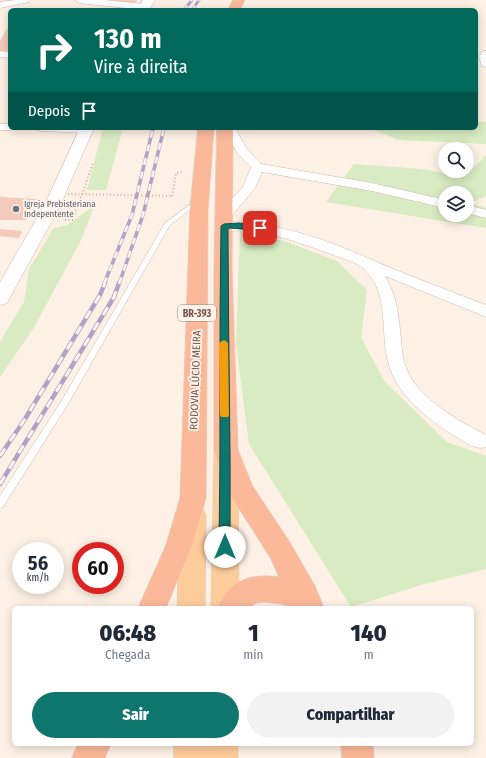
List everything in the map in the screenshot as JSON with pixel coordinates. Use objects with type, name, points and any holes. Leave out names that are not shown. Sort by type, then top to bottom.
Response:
[{"type":"highway","name":"RODOVIA LÚCIO MEIRA","points":[[193,498],[200,200],[206,130]]},
{"type":"highway","name":"BR-393","points":[[225,130],[224,382],[226,450]]},
{"type":"highway","points":[[226,450],[242,491],[280,550],[308,602]]},
{"type":"highway","points":[[153,606],[179,545],[193,498]]},
{"type":"highway","points":[[234,606],[242,595],[252,590],[270,589],[308,602]]},
{"type":"highway","points":[[88,758],[94,746]]},
{"type":"highway","points":[[357,746],[358,758]]},
{"type":"main road","name":"BR-393","points":[[225,606],[226,450]]},
{"type":"main road","name":"RODOVIA LÚCIO MEIRA","points":[[191,606],[193,498]]},
{"type":"main road","points":[[190,746],[190,758]]},
{"type":"main road","points":[[222,746],[222,758]]},
{"type":"street","points":[[0,5],[12,4],[26,0]]},
{"type":"street","points":[[79,0],[146,6]]},
{"type":"street","points":[[486,54],[484,57],[486,64]]},
{"type":"street","points":[[0,298],[52,206],[87,130]]},
{"type":"street","points":[[230,130],[242,151],[257,167],[372,187],[438,202]]},
{"type":"street","points":[[257,167],[249,188],[225,221],[293,236],[486,311]]},
{"type":"street","points":[[474,211],[486,214]]},
{"type":"street","points":[[365,263],[381,280],[389,303],[394,352],[401,375],[419,400],[446,422],[481,441]]},
{"type":"lane","points":[[0,504],[65,402],[167,224],[200,200]]},
{"type":"path","points":[[68,194],[172,196]]},
{"type":"green space","points":[[478,122],[486,122],[486,144],[474,143],[474,142],[398,140],[375,130],[478,130]]},
{"type":"green space","points":[[102,130],[122,130],[106,190],[87,190]]},
{"type":"green space","points":[[486,155],[486,196],[474,201],[474,186],[438,186],[438,220],[326,202],[354,164],[422,169],[438,172],[438,178],[474,178],[474,168]]},
{"type":"green space","points":[[474,204],[486,208],[486,228],[449,222],[474,222]]},
{"type":"green space","points":[[95,205],[80,242],[33,329],[0,377],[0,342],[24,302],[29,269],[53,229],[67,225]]},
{"type":"green space","points":[[240,231],[284,241],[337,261],[367,290],[361,338],[385,382],[447,442],[486,456],[486,569],[421,585],[350,606],[249,444],[236,344]]},
{"type":"building","points":[[113,0],[137,0],[133,5],[110,3]]},
{"type":"building","points":[[8,27],[8,52],[0,51],[0,41]]},
{"type":"building","name":"Igreja Prebisteriana Indepentente","points":[[0,197],[36,199],[26,220],[0,220]]},
{"type":"building","points":[[0,229],[22,231],[19,238],[0,236]]},
{"type":"railway","points":[[186,8],[192,0]]},
{"type":"railway","points":[[193,8],[199,0]]},
{"type":"railway","points":[[104,284],[132,215],[153,130]]},
{"type":"railway","points":[[119,284],[143,215],[164,130]]},
{"type":"railway","points":[[0,456],[25,419],[100,295],[105,283]]},
{"type":"railway","points":[[0,484],[114,297],[119,283]]},
{"type":"slow traffic","points":[[224,343],[225,415]]},
{"type":"place","name":"Igreja Prebisteriana Indepentente","points":[[16,209]]},
{"type":"route","points":[[225,547],[226,450],[224,382],[224,226],[239,225],[260,228]]}]
